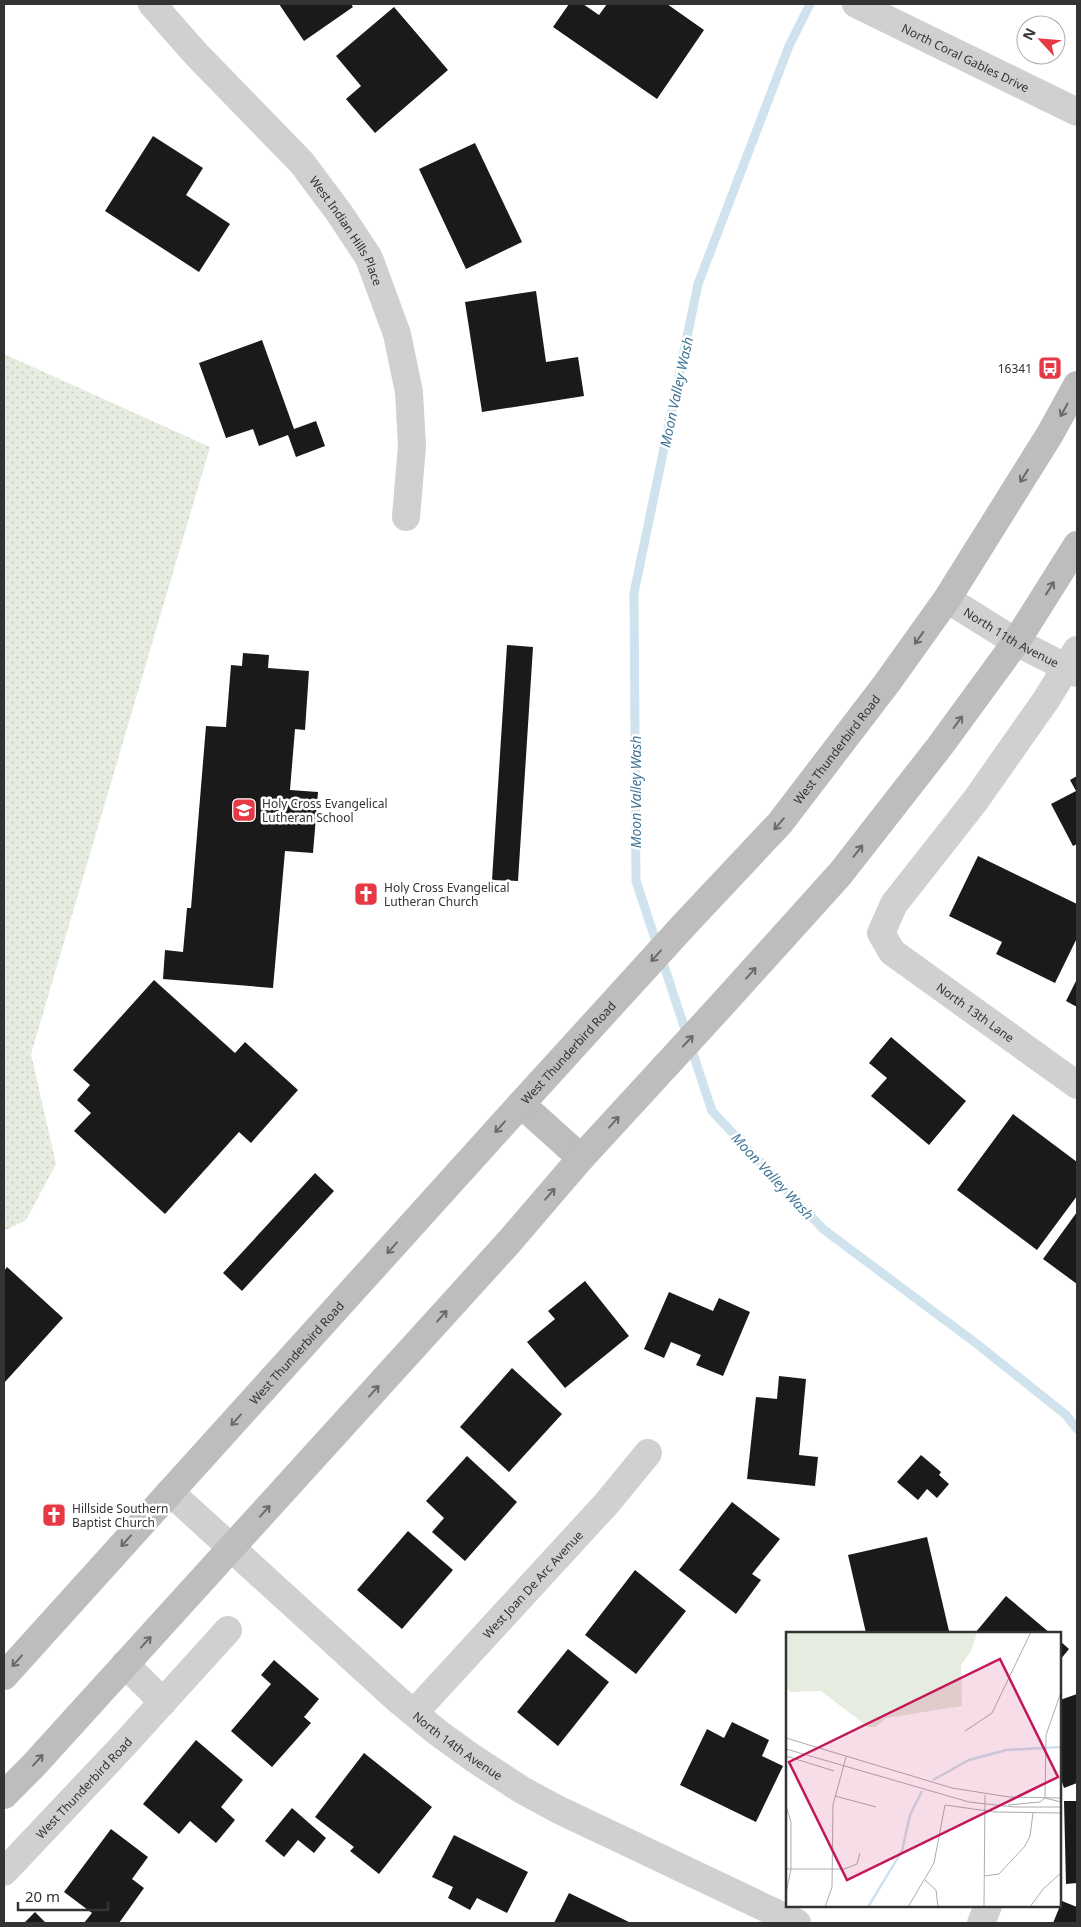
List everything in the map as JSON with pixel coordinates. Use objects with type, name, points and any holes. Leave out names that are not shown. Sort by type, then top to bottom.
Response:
[{"type":"main road","name":"West Thunderbird Road","points":[[4,1676],[521,1104],[780,823],[887,683],[947,599],[1050,434],[1077,385]]},
{"type":"main road","points":[[4,1795],[33,1766],[509,1242],[581,1158],[840,874],[940,746],[1016,642],[1077,545]]},
{"type":"main road","points":[[521,1104],[581,1158]]},
{"type":"street","name":"West Indian Hills Place","points":[[152,4],[196,54],[302,163],[340,214],[369,258],[397,334],[408,392],[412,446],[406,517]]},
{"type":"street","name":"North Coral Gables Drive","points":[[856,4],[1077,112]]},
{"type":"street","name":"North 11th Avenue","points":[[947,599],[1016,642],[1074,663]]},
{"type":"street","name":"North 13th Lane","points":[[1074,663],[975,801],[894,904],[881,933],[892,952],[1077,1085]]},
{"type":"street","name":"West Joan De Arc Avenue","points":[[414,1713],[607,1503],[648,1453]]},
{"type":"street","name":"North 14th Avenue","points":[[170,1492],[414,1713],[473,1758],[522,1790],[557,1809],[797,1923]]},
{"type":"street","name":"West Thunderbird Road","points":[[4,1872],[228,1630]]},
{"type":"street","points":[[125,1664],[163,1702]]},
{"type":"street","points":[[981,1923],[988,1907]]},
{"type":"shaded area","points":[[4,354],[210,447],[31,1054],[56,1164],[26,1220],[4,1231]]},
{"type":"building","points":[[279,4],[351,4],[353,7],[304,41]]},
{"type":"building","points":[[569,4],[583,4],[599,15],[607,4],[667,4],[704,30],[657,99],[553,27]]},
{"type":"building","points":[[394,7],[448,70],[375,133],[346,99],[361,86],[336,56]]},
{"type":"building","points":[[153,136],[203,168],[186,195],[230,224],[199,272],[105,211]]},
{"type":"building","points":[[475,143],[522,242],[466,269],[419,169]]},
{"type":"building","points":[[536,291],[546,362],[578,357],[584,396],[482,412],[465,302]]},
{"type":"building","points":[[262,340],[294,429],[316,421],[325,446],[296,457],[288,435],[259,446],[253,429],[226,438],[199,363]]},
{"type":"building","points":[[507,645],[533,647],[518,881],[492,880]]},
{"type":"building","points":[[243,653],[269,655],[268,668],[309,671],[305,730],[295,729],[290,790],[318,792],[313,853],[285,851],[273,988],[163,979],[165,950],[183,952],[187,908],[191,908],[206,726],[226,727],[231,665],[242,666]]},
{"type":"building","points":[[1077,776],[1077,844],[1073,846],[1051,804],[1076,791],[1070,780]]},
{"type":"building","points":[[978,856],[1077,904],[1077,938],[1055,983],[996,954],[1002,942],[949,916]]},
{"type":"building","points":[[1077,979],[1077,1007],[1066,1001]]},
{"type":"building","points":[[154,980],[235,1053],[245,1042],[298,1090],[251,1143],[239,1132],[165,1214],[74,1131],[91,1113],[77,1100],[90,1085],[73,1070]]},
{"type":"building","points":[[891,1037],[966,1101],[929,1145],[871,1096],[887,1078],[869,1063]]},
{"type":"building","points":[[1013,1114],[1077,1162],[1077,1196],[1037,1250],[957,1190]]},
{"type":"building","points":[[315,1173],[334,1191],[242,1291],[223,1273]]},
{"type":"building","points":[[1077,1212],[1077,1284],[1043,1259]]},
{"type":"building","points":[[7,1267],[63,1318],[4,1383],[4,1271]]},
{"type":"building","points":[[585,1281],[629,1336],[565,1388],[527,1342],[555,1319],[548,1311]]},
{"type":"building","points":[[669,1292],[713,1311],[719,1298],[750,1312],[723,1376],[696,1365],[701,1355],[671,1342],[664,1358],[644,1349]]},
{"type":"building","points":[[512,1368],[562,1414],[509,1472],[460,1427]]},
{"type":"building","points":[[779,1376],[806,1379],[799,1455],[818,1457],[815,1486],[747,1479],[756,1397],[777,1399]]},
{"type":"building","points":[[921,1455],[941,1472],[939,1475],[949,1484],[937,1498],[927,1489],[918,1500],[897,1482]]},
{"type":"building","points":[[467,1456],[517,1502],[465,1561],[432,1532],[444,1518],[426,1501]]},
{"type":"building","points":[[732,1502],[780,1539],[752,1574],[761,1580],[736,1614],[679,1570]]},
{"type":"building","points":[[408,1531],[453,1570],[402,1629],[357,1590]]},
{"type":"building","points":[[927,1537],[949,1631],[866,1632],[848,1555]]},
{"type":"building","points":[[635,1570],[686,1611],[636,1674],[585,1635]]},
{"type":"building","points":[[1006,1596],[1049,1632],[976,1632]]},
{"type":"building","points":[[1061,1642],[1069,1649],[1061,1659]]},
{"type":"building","points":[[568,1649],[609,1682],[558,1746],[517,1712]]},
{"type":"building","points":[[274,1660],[319,1699],[304,1717],[311,1723],[272,1767],[231,1731],[271,1684],[261,1675]]},
{"type":"building","points":[[1077,1694],[1077,1783],[1064,1788],[1061,1779],[1061,1700]]},
{"type":"building","points":[[732,1722],[769,1740],[762,1756],[783,1766],[756,1822],[680,1785],[707,1729],[724,1738]]},
{"type":"building","points":[[196,1740],[243,1780],[221,1807],[235,1820],[216,1843],[190,1821],[179,1834],[143,1804]]},
{"type":"building","points":[[364,1753],[432,1807],[379,1874],[350,1851],[354,1847],[315,1817]]},
{"type":"building","points":[[1064,1801],[1077,1801],[1077,1883],[1066,1884]]},
{"type":"building","points":[[292,1808],[326,1838],[314,1853],[298,1840],[284,1857],[265,1841]]},
{"type":"building","points":[[111,1829],[148,1857],[132,1879],[144,1888],[119,1923],[84,1923],[92,1913],[64,1892]]},
{"type":"building","points":[[454,1835],[528,1872],[507,1913],[477,1898],[470,1910],[448,1898],[453,1887],[432,1877]]},
{"type":"building","points":[[569,1893],[631,1923],[554,1923]]},
{"type":"building","points":[[1062,1901],[1077,1907],[1077,1923],[1053,1923]]},
{"type":"building","points":[[35,1912],[46,1923],[24,1923]]},
{"type":"waterway","name":"Moon Valley Wash","points":[[810,4],[789,46],[698,284],[634,593],[636,881],[712,1111],[823,1229],[977,1344],[1066,1415],[1077,1429]]},
{"type":"place","name":"16341","points":[[1050,368]]},
{"type":"place","name":"Holy Cross Evangelical Lutheran School","points":[[244,810]]},
{"type":"place","name":"Holy Cross Evangelical Lutheran Church","points":[[366,894]]},
{"type":"place","name":"Hillside Southern Baptist Church","points":[[54,1515]]}]
